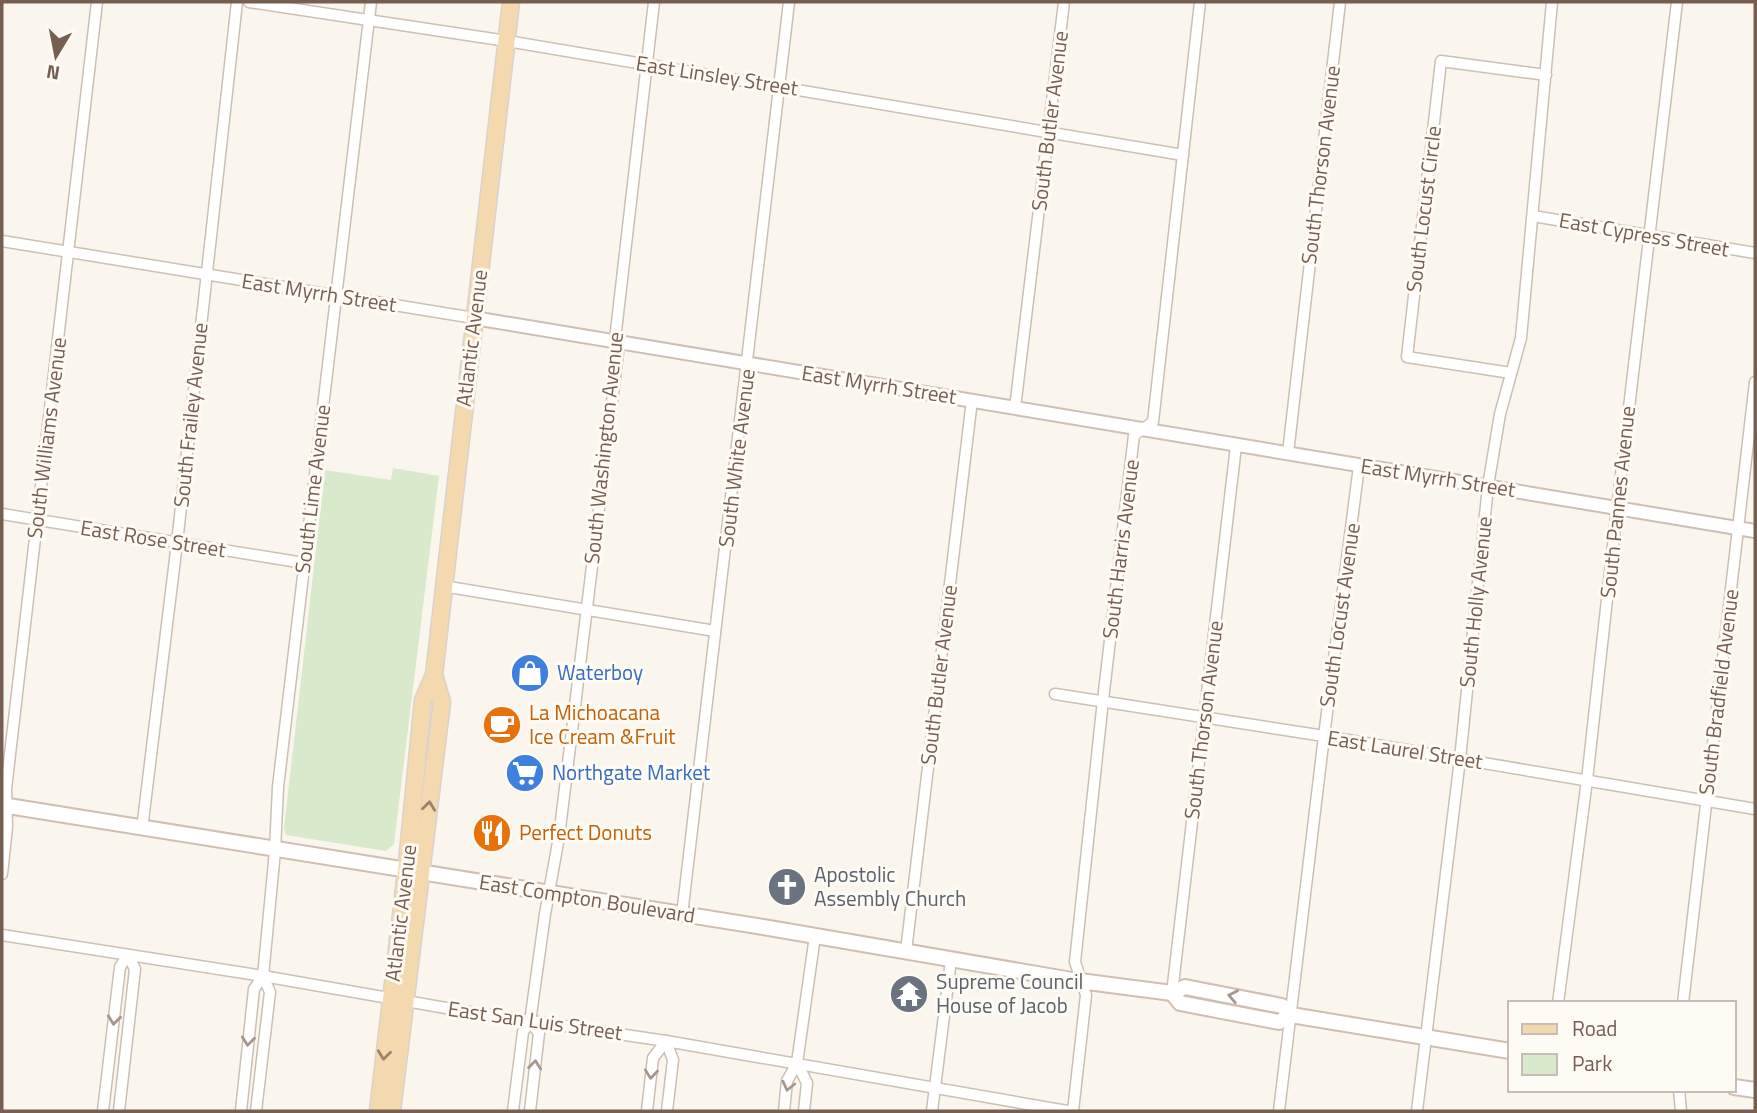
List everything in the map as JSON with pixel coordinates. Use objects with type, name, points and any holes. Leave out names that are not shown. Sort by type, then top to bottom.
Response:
[{"type":"main road","name":"Atlantic Avenue","points":[[392,1111],[398,1001],[413,873],[442,702],[434,675],[511,2]]},
{"type":"main road","name":"East Compton Boulevard","points":[[3,806],[951,960],[1172,993],[1180,1003],[1279,1022],[1291,1015],[1508,1051]]},
{"type":"main road","name":"Atlantic Avenue","points":[[378,1111],[398,1001]]},
{"type":"main road","points":[[1736,1087],[1755,1090]]},
{"type":"street","name":"South Williams Avenue","points":[[2,874],[7,827],[3,806],[97,2]]},
{"type":"street","name":"South Frailey Avenue","points":[[142,829],[177,543],[237,2]]},
{"type":"street","name":"East Linsley Street","points":[[249,2],[507,41],[1183,155]]},
{"type":"street","name":"South Lime Avenue","points":[[256,1111],[270,992],[263,976],[278,787],[371,2]]},
{"type":"street","name":"South Washington Avenue","points":[[530,1022],[559,837],[654,2]]},
{"type":"street","name":"South White Avenue","points":[[682,915],[789,2]]},
{"type":"street","name":"South Butler Avenue","points":[[1015,408],[1064,2]]},
{"type":"street","name":"South Harris Avenue","points":[[1073,1111],[1086,995],[1075,962],[1103,701],[1134,435],[1153,422],[1200,2]]},
{"type":"street","name":"South Thorson Avenue","points":[[1288,453],[1340,2]]},
{"type":"street","name":"South Holly Avenue","points":[[1416,1111],[1460,759],[1488,485],[1500,414],[1521,338],[1552,2]]},
{"type":"street","name":"South Pannes Avenue","points":[[1558,1001],[1587,780],[1616,509],[1677,2]]},
{"type":"street","name":"South Locust Circle","points":[[1511,373],[1407,357],[1441,61],[1546,75]]},
{"type":"street","name":"East Cypress Street","points":[[1534,216],[1755,253]]},
{"type":"street","name":"East Myrrh Street","points":[[2,241],[1755,531]]},
{"type":"street","name":"South Bradfield Avenue","points":[[1683,1001],[1755,382]]},
{"type":"street","name":"South Butler Avenue","points":[[906,951],[972,400]]},
{"type":"street","name":"South Thorson Avenue","points":[[1172,993],[1236,446]]},
{"type":"street","name":"South Locust Avenue","points":[[1279,1111],[1359,466]]},
{"type":"street","name":"East Rose Street","points":[[2,514],[304,563]]},
{"type":"street","points":[[443,586],[715,631]]},
{"type":"street","name":"East Laurel Street","points":[[1055,694],[1324,736],[1755,809]]},
{"type":"street","name":"East San Luis Street","points":[[2,935],[263,976],[398,1001],[666,1041],[1067,1111]]},
{"type":"street","points":[[784,1111],[788,1081],[797,1063],[815,936]]},
{"type":"street","points":[[103,1111],[120,967],[128,955]]},
{"type":"street","points":[[119,1111],[135,970],[128,955]]},
{"type":"street","points":[[932,1111],[951,960]]},
{"type":"street","name":"South Lime Avenue","points":[[240,1111],[254,989],[263,976]]},
{"type":"street","points":[[513,1111],[523,1031],[530,1022],[539,1033],[530,1111]]},
{"type":"street","points":[[647,1111],[653,1058],[666,1041]]},
{"type":"street","points":[[666,1041],[673,1060],[667,1111]]},
{"type":"street","points":[[797,1063],[807,1083],[804,1111]]},
{"type":"street","points":[[1679,1092],[1681,1111]]},
{"type":"green space","points":[[393,468],[439,476],[394,844],[386,851],[286,835],[284,828],[325,470],[391,480]]},
{"type":"place","name":"Waterboy","points":[[530,673]]},
{"type":"place","name":"La Michoacana Ice Cream &Fruit","points":[[502,725]]},
{"type":"place","name":"Northgate Market","points":[[525,773]]},
{"type":"place","name":"Perfect Donuts","points":[[492,833]]},
{"type":"place","name":"Apostolic Assembly Church","points":[[787,887]]},
{"type":"place","name":"Supreme Council House of Jacob","points":[[909,994]]}]
